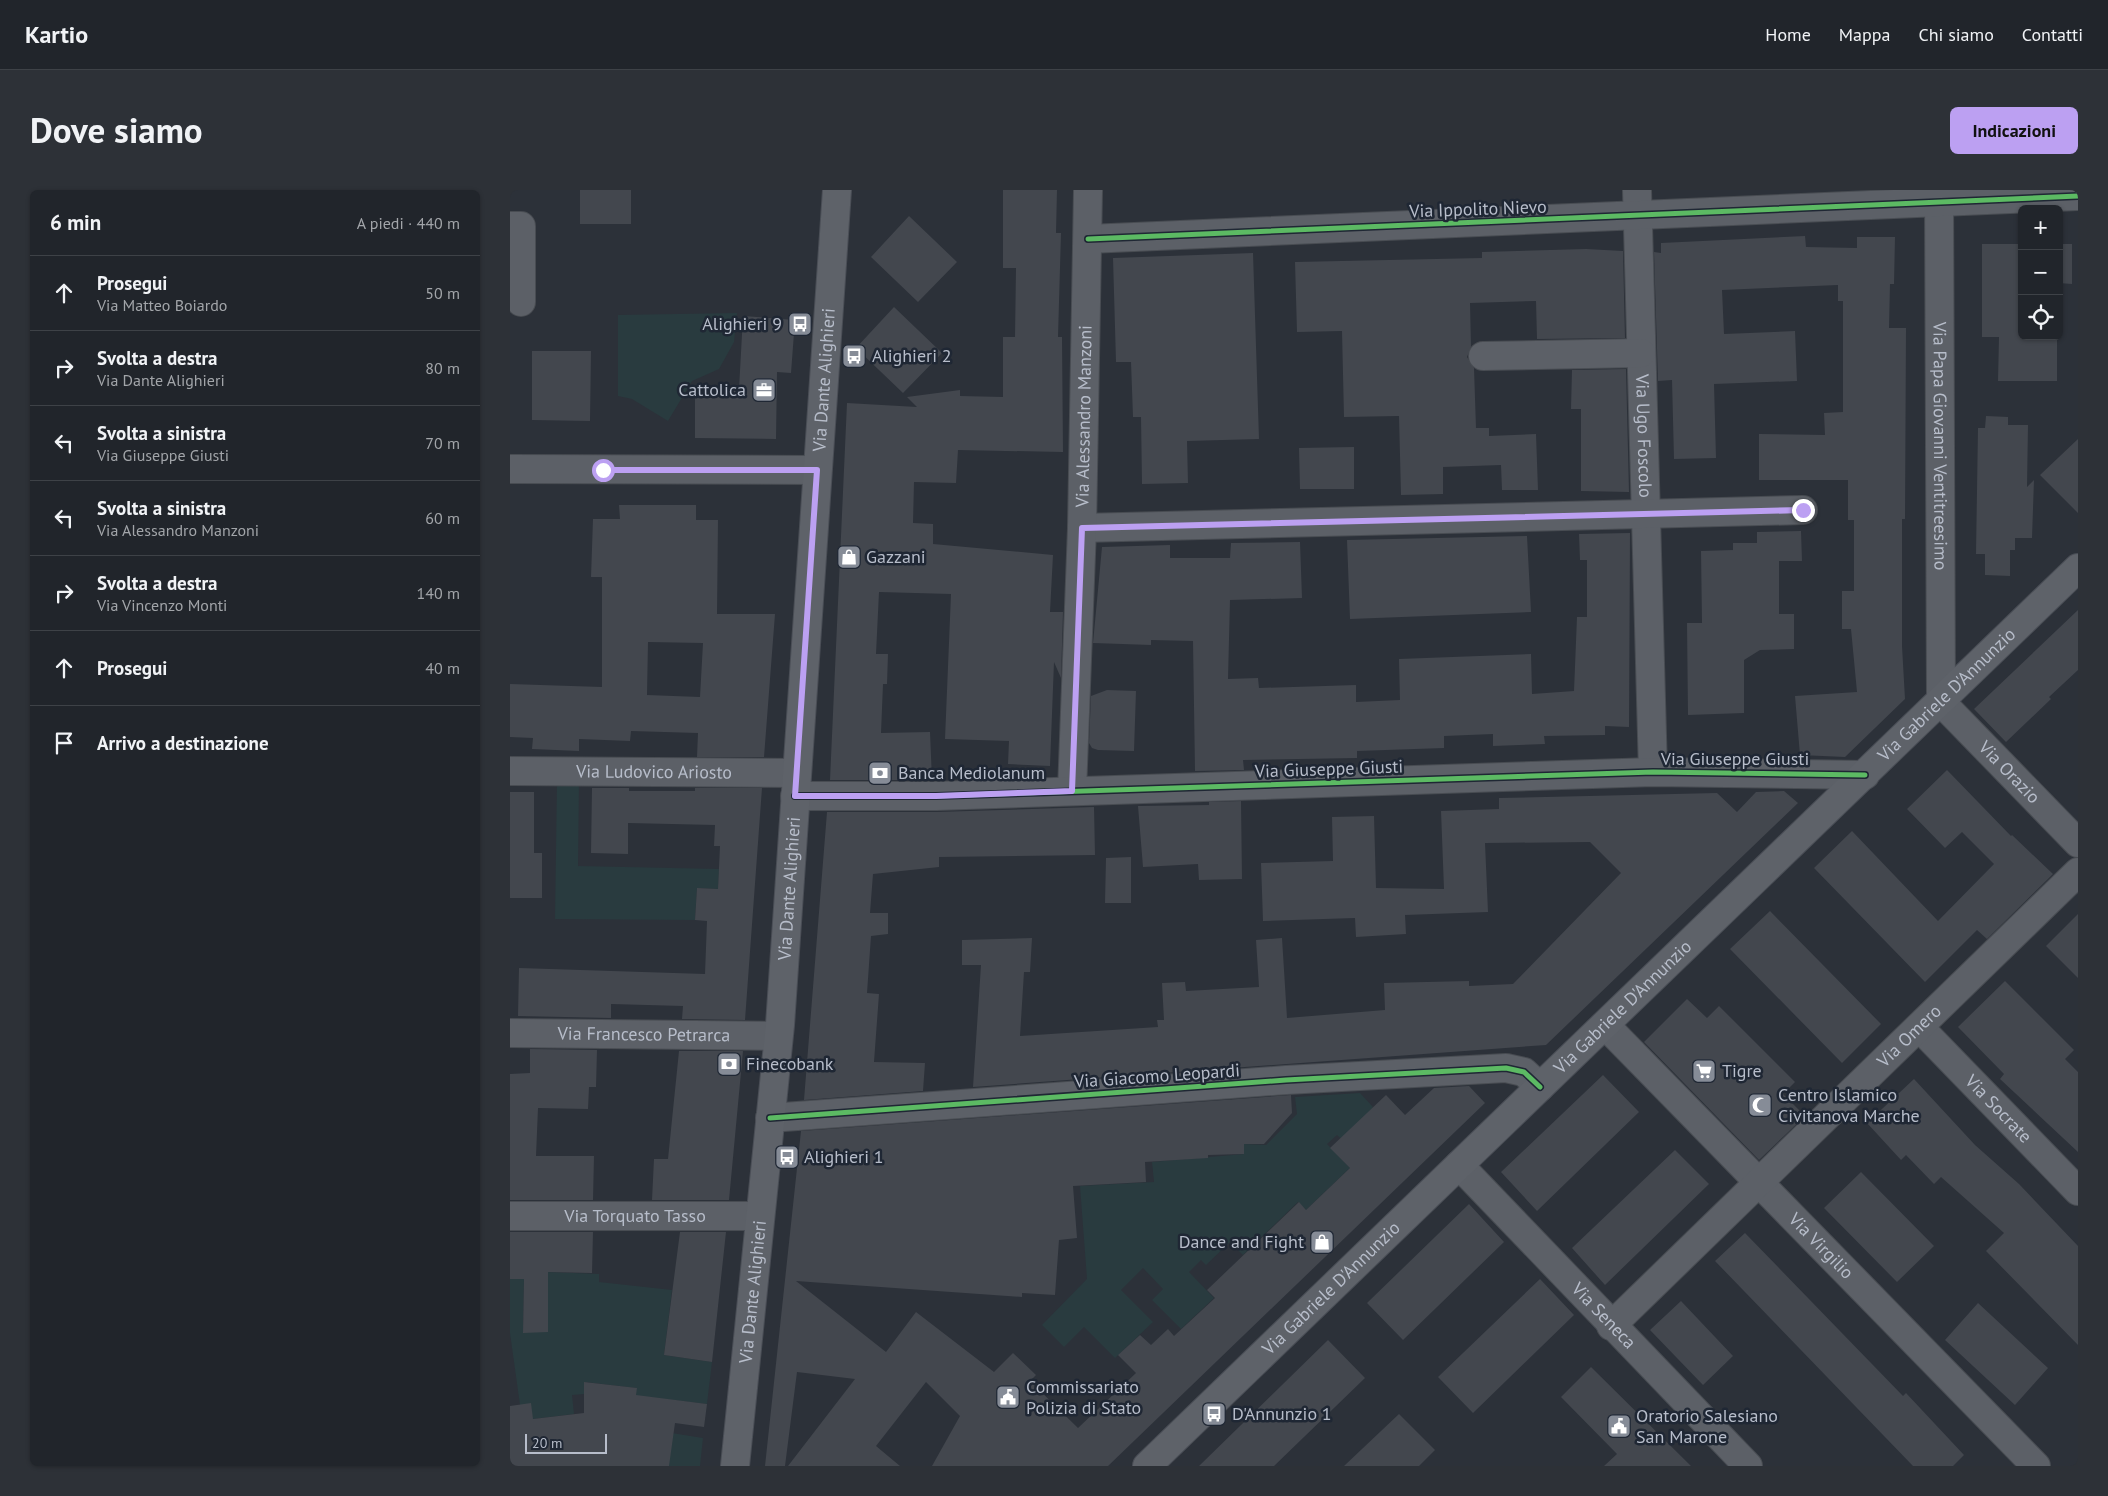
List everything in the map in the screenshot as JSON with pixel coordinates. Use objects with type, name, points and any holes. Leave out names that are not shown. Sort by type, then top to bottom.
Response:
[{"type":"main road","name":"Via Dante Alighieri","points":[[735,1466],[778,1036],[837,190]]},
{"type":"main road","name":"Via Gabriele D'Annunzio","points":[[1147,1466],[2078,568]]},
{"type":"street","name":"Via Alessandro Manzoni","points":[[1072,791],[1082,528],[1088,190]]},
{"type":"street","name":"Via Ippolito Nievo","points":[[1088,239],[1637,203],[1939,196],[2078,196]]},
{"type":"street","name":"Via Papa Giovanni Ventitreesimo","points":[[1939,196],[1941,702]]},
{"type":"street","name":"Via Ugo Foscolo","points":[[1637,203],[1653,772]]},
{"type":"street","points":[[510,226],[522,226],[521,302]]},
{"type":"street","points":[[1483,356],[1642,353]]},
{"type":"street","points":[[510,469],[817,470]]},
{"type":"street","points":[[1082,528],[1803,510]]},
{"type":"street","name":"Via Orazio","points":[[1941,702],[2078,843]]},
{"type":"street","name":"Via Ludovico Ariosto","points":[[510,771],[796,784]]},
{"type":"street","name":"Via Giuseppe Giusti","points":[[796,784],[936,796],[1653,772],[1865,775]]},
{"type":"street","name":"Via Giuseppe Giusti","points":[[1817,773],[1833,783],[1840,799]]},
{"type":"street","name":"Via Omero","points":[[1611,1326],[2078,872]]},
{"type":"street","name":"Via Virgilio","points":[[1605,1025],[2036,1466]]},
{"type":"street","name":"Via Socrate","points":[[1918,1027],[2078,1192]]},
{"type":"street","name":"Via Francesco Petrarca","points":[[510,1032],[778,1036]]},
{"type":"street","name":"Via Giacomo Leopardi","points":[[770,1118],[1276,1081],[1506,1068],[1524,1072],[1540,1087]]},
{"type":"street","name":"Via Seneca","points":[[1459,1165],[1611,1326],[1748,1466]]},
{"type":"street","name":"Via Torquato Tasso","points":[[510,1216],[760,1216]]},
{"type":"shaded area","points":[[737,313],[734,342],[719,369],[692,381],[668,421],[632,399],[618,396],[618,315]]},
{"type":"shaded area","points":[[557,780],[579,781],[578,866],[719,869],[718,889],[697,888],[695,920],[555,919]]},
{"type":"shaded area","points":[[1360,1093],[1373,1107],[1353,1150],[1337,1135],[1327,1144],[1350,1168],[1306,1210],[1298,1202],[1243,1255],[1230,1242],[1206,1265],[1201,1260],[1189,1272],[1214,1298],[1181,1329],[1152,1300],[1163,1289],[1143,1268],[1121,1290],[1153,1322],[1115,1358],[1084,1327],[1064,1347],[1042,1325],[1087,1279],[1080,1186],[1154,1182],[1152,1162],[1244,1154],[1244,1144],[1266,1145],[1297,1114],[1295,1097]]},
{"type":"shaded area","points":[[548,1272],[599,1274],[599,1282],[672,1290],[664,1355],[712,1362],[707,1404],[636,1396],[636,1388],[585,1382],[584,1394],[572,1395],[574,1414],[533,1419],[520,1405],[510,1333],[510,1279],[524,1279],[523,1332],[547,1332]]},
{"type":"shaded area","points":[[634,1427],[703,1438],[700,1466],[669,1466]]},
{"type":"building","points":[[580,190],[631,190],[631,224],[580,224]]},
{"type":"building","points":[[1003,190],[1057,190],[1056,233],[1061,233],[1058,337],[1062,337],[1063,452],[958,450],[956,483],[914,482],[913,523],[933,524],[933,544],[1053,555],[1050,612],[1063,612],[1061,678],[1054,662],[1050,766],[1008,764],[1009,741],[945,739],[951,594],[879,592],[876,654],[888,654],[887,684],[883,684],[881,733],[930,732],[932,780],[830,780],[847,403],[917,407],[907,397],[960,390],[960,396],[1003,397],[1003,337],[1015,337],[1016,268],[1003,268]]},
{"type":"building","points":[[909,216],[957,262],[918,302],[871,257]]},
{"type":"building","points":[[1805,236],[1806,247],[1857,248],[1857,237],[1895,237],[1894,284],[1890,284],[1889,328],[1906,328],[1905,519],[1902,519],[1902,646],[1905,699],[1845,757],[1800,755],[1795,696],[1857,692],[1851,629],[1842,629],[1842,591],[1854,591],[1854,520],[1848,520],[1848,480],[1759,480],[1759,434],[1825,435],[1824,413],[1843,412],[1843,301],[1838,301],[1838,285],[1722,290],[1724,334],[1795,331],[1797,381],[1714,384],[1716,458],[1674,459],[1672,380],[1658,381],[1654,252],[1661,253],[1661,243]]},
{"type":"building","points":[[1982,244],[2018,244],[2018,340],[2057,340],[2057,381],[1998,381],[1999,337],[1982,337]]},
{"type":"building","points":[[2063,244],[2072,244],[2072,284],[2063,283]]},
{"type":"building","points":[[1586,249],[1623,251],[1625,338],[1537,339],[1536,301],[1470,303],[1471,347],[1467,357],[1474,368],[1476,428],[1489,428],[1489,436],[1536,434],[1538,490],[1502,490],[1501,465],[1443,467],[1443,494],[1401,495],[1399,416],[1344,417],[1342,331],[1297,332],[1295,262],[1482,258],[1482,252]]},
{"type":"building","points":[[1253,253],[1259,439],[1187,441],[1188,483],[1142,484],[1141,417],[1133,417],[1131,362],[1116,362],[1113,258]]},
{"type":"building","points":[[894,307],[942,353],[903,393],[856,348]]},
{"type":"building","points":[[743,316],[795,320],[791,373],[777,372],[776,439],[695,438],[695,388],[739,389]]},
{"type":"building","points":[[532,351],[591,351],[590,421],[532,420]]},
{"type":"building","points":[[1626,369],[1629,492],[1581,491],[1581,409],[1571,409],[1572,370]]},
{"type":"building","points":[[1986,416],[2008,417],[2008,425],[2028,425],[2027,487],[2034,480],[2032,538],[2015,538],[2015,550],[2010,550],[2010,576],[1985,575],[1985,554],[1976,554],[1978,428],[1985,428]]},
{"type":"building","points":[[2078,439],[2078,513],[2040,475]]},
{"type":"building","points":[[1354,447],[1354,489],[1300,489],[1299,448]]},
{"type":"building","points":[[619,505],[696,505],[696,520],[718,520],[717,614],[775,614],[764,757],[697,757],[698,733],[631,731],[630,741],[579,739],[579,751],[532,749],[533,738],[510,737],[510,684],[602,687],[602,577],[591,577],[593,519],[620,519]],"holes":[[[648,642],[703,643],[700,697],[647,695]]]},
{"type":"building","points":[[1801,531],[1802,561],[1779,561],[1779,614],[1794,614],[1794,649],[1760,650],[1744,660],[1744,713],[1688,715],[1687,623],[1702,623],[1701,551],[1733,550],[1733,543],[1757,543],[1757,532]]},
{"type":"building","points":[[1630,533],[1629,727],[1605,726],[1605,735],[1544,736],[1545,744],[1493,746],[1493,734],[1444,736],[1444,748],[1357,751],[1357,758],[1243,760],[1244,770],[1195,771],[1193,641],[1151,640],[1151,645],[1093,643],[1102,547],[1170,545],[1170,558],[1230,558],[1231,543],[1300,542],[1302,598],[1230,600],[1228,679],[1258,678],[1259,688],[1356,685],[1356,702],[1400,700],[1399,659],[1531,654],[1532,694],[1574,691],[1577,617],[1587,617],[1587,560],[1580,560],[1579,534]]},
{"type":"building","points":[[1527,536],[1531,612],[1350,619],[1347,540]]},
{"type":"building","points":[[2078,610],[2078,670],[2006,742],[1974,709]]},
{"type":"building","points":[[1107,690],[1136,691],[1134,751],[1098,750],[1092,748],[1089,743],[1091,696]]},
{"type":"building","points":[[1947,770],[2011,836],[2053,874],[1987,939],[1977,930],[1925,982],[1814,868],[1852,831],[1938,921],[1994,864],[1962,832],[1945,848],[1907,809]]},
{"type":"building","points":[[592,788],[629,788],[629,791],[695,791],[695,788],[762,788],[745,1020],[682,1019],[683,1006],[611,1004],[611,1018],[518,1016],[519,968],[705,974],[707,921],[695,920],[697,888],[718,889],[720,846],[714,846],[715,825],[628,823],[628,854],[591,853]]},
{"type":"building","points":[[1784,791],[1798,803],[1546,1045],[973,1087],[981,965],[962,965],[962,940],[1032,938],[1030,972],[1024,972],[1020,1036],[1158,1027],[1157,1020],[1164,1020],[1162,983],[1185,982],[1186,991],[1259,987],[1256,940],[1282,938],[1287,1018],[1385,1010],[1384,983],[1469,981],[1469,986],[1513,984],[1621,873],[1590,842],[1485,843],[1488,912],[1405,915],[1406,934],[1356,937],[1355,918],[1263,921],[1261,863],[1333,861],[1332,817],[1374,816],[1376,888],[1444,889],[1441,811],[1499,809],[1499,798],[1717,793],[1737,812],[1756,792]]},
{"type":"building","points":[[510,792],[534,792],[534,853],[542,853],[542,898],[510,898]]},
{"type":"building","points":[[1241,801],[1242,879],[1199,880],[1198,864],[1143,867],[1138,806],[1209,805],[1209,802]]},
{"type":"building","points":[[1094,807],[1095,855],[939,857],[939,867],[873,874],[870,913],[888,913],[888,934],[871,936],[867,993],[879,994],[874,1062],[925,1063],[923,1091],[804,1100],[827,812],[936,812]]},
{"type":"building","points":[[1131,857],[1131,903],[1105,903],[1106,858]]},
{"type":"building","points":[[1770,911],[1881,1024],[1842,1063],[1730,949]]},
{"type":"building","points":[[2078,914],[2078,978],[2046,946]]},
{"type":"building","points":[[2005,981],[2074,1050],[2065,1059],[2078,1072],[2078,1152],[2000,1079],[2004,1074],[1958,1027]]},
{"type":"building","points":[[1687,999],[1707,1018],[1719,1006],[1795,1082],[1783,1094],[1805,1116],[1759,1160],[1644,1042]]},
{"type":"building","points":[[530,1049],[597,1050],[596,1087],[589,1087],[588,1109],[538,1108],[536,1156],[594,1156],[593,1200],[510,1200],[510,1074],[530,1073]]},
{"type":"building","points":[[679,1051],[743,1051],[729,1200],[652,1200],[654,1159],[668,1159]]},
{"type":"building","points":[[1603,1075],[1639,1112],[1537,1211],[1501,1172]]},
{"type":"building","points":[[1914,1079],[1975,1145],[2019,1184],[2078,1246],[2078,1345],[1986,1251],[2004,1233],[1941,1177],[1934,1184],[1906,1155],[1901,1160],[1867,1123]]},
{"type":"building","points":[[1469,1086],[1485,1103],[1108,1466],[932,1466],[960,1416],[926,1382],[876,1446],[900,1466],[788,1466],[855,1379],[797,1372],[785,1466],[765,1466],[801,1131],[1291,1095],[1292,1113],[1264,1144],[1244,1144],[1244,1154],[1208,1155],[1208,1158],[1145,1162],[1146,1182],[1073,1186],[1077,1238],[1059,1240],[1055,1295],[1022,1293],[1022,1297],[796,1281],[886,1352],[916,1312],[994,1372],[1013,1353],[1036,1375],[1030,1381],[1078,1428],[1136,1373],[1118,1355],[1140,1335],[1151,1345],[1168,1329],[1174,1336],[1215,1298],[1207,1290],[1299,1202],[1306,1210],[1350,1168],[1330,1148],[1386,1095],[1405,1115],[1434,1088]]},
{"type":"building","points":[[1675,1150],[1709,1184],[1605,1285],[1572,1248]]},
{"type":"building","points":[[1861,1172],[1934,1246],[1897,1282],[1824,1208]]},
{"type":"building","points":[[1469,1204],[1504,1242],[1403,1340],[1367,1303]]},
{"type":"building","points":[[510,1232],[593,1232],[592,1273],[548,1272],[548,1332],[523,1333],[524,1279],[510,1279]]},
{"type":"building","points":[[680,1232],[726,1232],[712,1362],[664,1355]]},
{"type":"building","points":[[1745,1233],[1903,1396],[1906,1393],[1964,1455],[1953,1466],[1913,1466],[1715,1261]]},
{"type":"building","points":[[1540,1279],[1574,1315],[1473,1413],[1438,1377]]},
{"type":"building","points":[[1681,1301],[1733,1356],[1703,1385],[1650,1330]]},
{"type":"building","points":[[1978,1303],[2048,1368],[2015,1405],[1945,1340]]},
{"type":"building","points":[[1328,1340],[1365,1378],[1274,1466],[1199,1466]]},
{"type":"building","name":"Oratorio Salesiano San Marone","points":[[1591,1367],[1691,1466],[1604,1466],[1617,1454],[1561,1397]]},
{"type":"building","points":[[584,1382],[637,1388],[636,1395],[707,1404],[704,1427],[675,1423],[669,1466],[510,1466],[510,1406],[531,1403],[533,1419],[584,1413]]},
{"type":"building","points":[[1399,1414],[1435,1450],[1419,1466],[1344,1466]]},
{"type":"cycle path","points":[[1088,239],[2078,196]]},
{"type":"cycle path","points":[[795,796],[936,796],[1653,772],[1865,775]]},
{"type":"cycle path","points":[[770,1118],[1286,1080],[1506,1068],[1524,1072],[1540,1087]]},
{"type":"place","name":"Alighieri 9","points":[[800,324]]},
{"type":"place","name":"Alighieri 2","points":[[854,356]]},
{"type":"place","name":"Cattolica","points":[[764,390]]},
{"type":"place","name":"Gazzani","points":[[849,557]]},
{"type":"place","name":"Banca Mediolanum","points":[[880,773]]},
{"type":"place","name":"Finecobank","points":[[729,1064]]},
{"type":"place","name":"Tigre","points":[[1704,1071]]},
{"type":"place","name":"Centro Islamico Civitanova Marche","points":[[1760,1105]]},
{"type":"place","name":"Alighieri 1","points":[[787,1157]]},
{"type":"place","name":"Dance and Fight","points":[[1322,1242]]},
{"type":"place","name":"Commissariato Polizia di Stato","points":[[1008,1397]]},
{"type":"place","name":"D'Annunzio 1","points":[[1214,1414]]},
{"type":"place","name":"Oratorio Salesiano San Marone","points":[[1619,1426]]},
{"type":"route","points":[[603,470],[817,470],[795,796],[936,796],[1072,791],[1082,528],[1803,510]]}]
